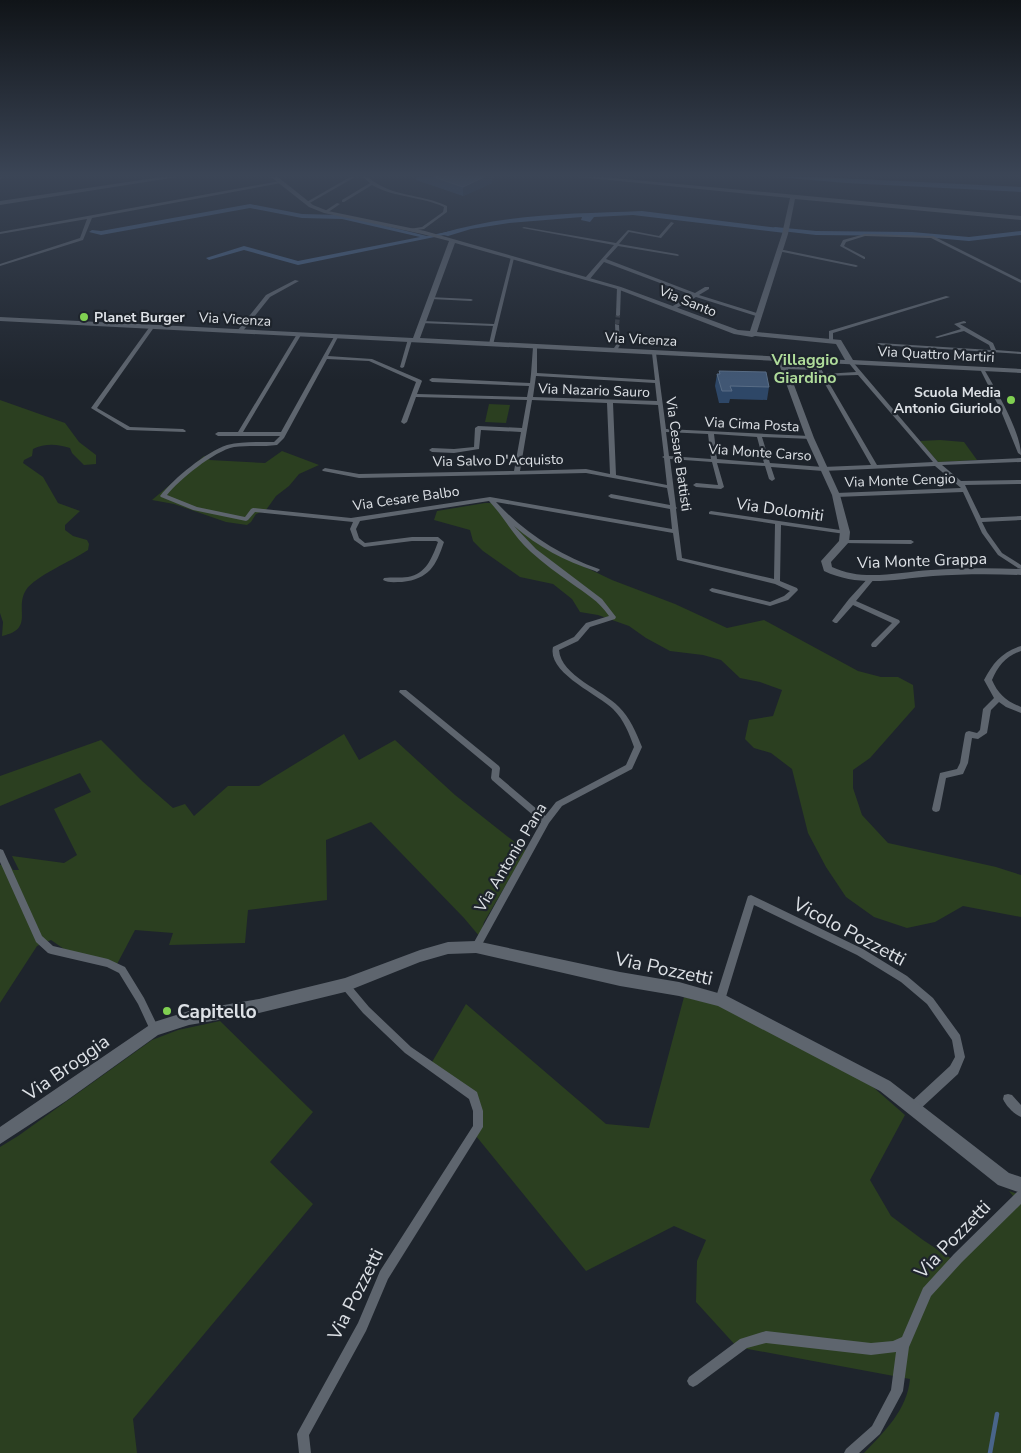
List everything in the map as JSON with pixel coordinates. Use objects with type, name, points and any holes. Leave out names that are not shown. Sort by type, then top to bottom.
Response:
[{"type":"street","points":[[0,265],[64,245]]},
{"type":"street","points":[[402,367],[423,322],[451,245]]},
{"type":"street","name":"Via Santo","points":[[469,245],[619,288],[721,328],[752,335],[831,340]]},
{"type":"street","points":[[587,279],[615,245],[677,255]]},
{"type":"street","points":[[752,335],[780,245]]},
{"type":"street","points":[[842,245],[864,258]]},
{"type":"street","points":[[947,245],[1021,282]]},
{"type":"street","points":[[779,250],[856,266]]},
{"type":"street","points":[[491,344],[512,258]]},
{"type":"street","points":[[604,260],[695,295],[758,315]]},
{"type":"street","points":[[240,331],[268,296],[297,281]]},
{"type":"street","points":[[618,315],[619,288]]},
{"type":"street","points":[[673,308],[707,288]]},
{"type":"street","points":[[948,296],[831,332],[831,340],[841,345],[850,362],[937,464],[960,483],[979,520],[1000,554],[1020,569]]},
{"type":"street","points":[[431,298],[471,300]]},
{"type":"street","name":"Via Vicenza","points":[[0,319],[814,361]]},
{"type":"street","points":[[423,322],[495,325]]},
{"type":"street","points":[[964,322],[956,324],[991,344],[994,351]]},
{"type":"street","points":[[614,350],[618,345],[617,325]]},
{"type":"street","points":[[153,326],[94,408],[129,429],[183,432]]},
{"type":"street","points":[[937,337],[965,329]]},
{"type":"street","points":[[240,433],[299,335]]},
{"type":"street","points":[[218,434],[283,434],[336,337]]},
{"type":"street","name":"Via Quattro Martiri","points":[[879,344],[1021,353]]},
{"type":"street","points":[[517,472],[534,374],[536,347]]},
{"type":"street","name":"Via Cesare Battisti","points":[[654,353],[665,458],[674,508],[679,559],[777,582]]},
{"type":"street","points":[[325,357],[370,360],[419,381],[404,422]]},
{"type":"street","name":"Via Monte Grappa","points":[[781,360],[810,438],[836,495],[845,532],[844,542],[826,561],[827,569],[838,576],[872,578],[1020,569]]},
{"type":"street","points":[[814,361],[875,467]]},
{"type":"street","name":"Via Quattro Martiri","points":[[814,361],[850,362],[983,373],[1021,371]]},
{"type":"street","points":[[785,368],[819,369]]},
{"type":"street","points":[[788,377],[859,373]]},
{"type":"street","points":[[983,373],[1004,411],[1021,453]]},
{"type":"street","points":[[534,374],[657,382]]},
{"type":"street","points":[[432,380],[532,384]]},
{"type":"street","name":"Via Nazario Sauro","points":[[413,396],[659,403]]},
{"type":"street","points":[[610,401],[613,477]]},
{"type":"street","points":[[432,450],[454,451],[477,448],[478,428],[523,430]]},
{"type":"street","name":"Via Cima Posta","points":[[663,430],[810,438]]},
{"type":"street","points":[[696,485],[721,487],[714,461],[711,433]]},
{"type":"street","name":"Via Cesare Balbo","points":[[283,434],[275,444],[248,444],[226,447],[189,470],[168,487],[163,496],[187,507],[246,520],[253,510],[265,513],[351,520],[490,499],[676,532]]},
{"type":"street","points":[[759,435],[772,479]]},
{"type":"street","name":"Via Monte Carso","points":[[665,458],[823,469],[1021,460]]},
{"type":"street","name":"Via Salvo D'Acquisto","points":[[325,470],[359,476],[586,471],[670,488]]},
{"type":"street","points":[[960,483],[1021,482]]},
{"type":"street","name":"Via Monte Cengio","points":[[836,495],[965,490]]},
{"type":"street","points":[[611,496],[674,508]]},
{"type":"street","points":[[490,499],[503,513],[545,548],[574,563],[597,570]]},
{"type":"street","name":"Via Antonio Pana","points":[[476,947],[546,820],[560,804],[629,767],[638,747],[630,724],[612,704],[571,676],[556,658],[555,649],[581,635],[588,625],[613,617],[610,611],[594,594],[540,557],[508,524],[503,513]]},
{"type":"street","name":"Via Dolomiti","points":[[711,513],[845,532]]},
{"type":"street","points":[[358,518],[353,529],[356,539],[364,545],[412,539],[438,539],[441,542],[432,562],[422,575],[414,579],[386,580]]},
{"type":"street","points":[[979,520],[1021,518]]},
{"type":"street","points":[[712,590],[770,604],[786,598],[795,590],[777,582],[778,522]]},
{"type":"street","points":[[844,542],[911,542]]},
{"type":"street","points":[[835,621],[872,578]]},
{"type":"street","points":[[851,601],[897,622],[874,645]]},
{"type":"street","points":[[1021,648],[1004,655],[994,666],[988,680],[993,693],[998,699],[1021,710]]},
{"type":"street","points":[[403,692],[496,768],[495,778],[546,820]]},
{"type":"street","points":[[936,808],[943,775],[960,772],[964,763],[969,734],[978,736],[984,731],[987,709],[998,699]]},
{"type":"street","points":[[0,853],[39,939],[51,950],[108,964],[122,970],[141,1001],[154,1029]]},
{"type":"street","name":"Vicolo Pozzetti","points":[[720,1000],[751,899],[860,952],[904,979],[930,1000],[957,1038],[960,1057],[954,1070],[914,1107]]},
{"type":"street","name":"Via Pozzetti","points":[[154,1029],[189,1018],[259,1006],[345,985],[420,956],[448,948],[476,947],[611,977],[679,989],[720,1000],[885,1086],[1004,1179],[1021,1185]]},
{"type":"street","name":"Via Pozzetti","points":[[305,1453],[303,1434],[362,1327],[384,1275],[478,1127],[478,1111],[472,1096],[408,1050],[366,1010],[345,985]]},
{"type":"street","name":"Via Broggia","points":[[0,1136],[61,1096],[154,1029]]},
{"type":"street","points":[[1008,1099],[1021,1112]]},
{"type":"street","name":"Via Pozzetti","points":[[850,1453],[876,1430],[897,1391],[903,1347],[927,1292],[958,1258],[1021,1196]]},
{"type":"street","points":[[692,1381],[744,1343],[766,1336],[871,1349],[894,1347],[906,1341]]},
{"type":"green space","points":[[0,400],[65,423],[79,442],[96,455],[96,464],[84,465],[72,453],[70,448],[47,445],[33,449],[32,456],[24,460],[23,463],[43,477],[58,503],[80,511],[65,525],[65,530],[73,536],[87,540],[89,544],[88,550],[37,579],[26,590],[23,597],[21,623],[18,629],[2,636],[3,622],[0,613]]},
{"type":"green space","points":[[489,404],[510,405],[506,423],[485,422]]},
{"type":"green space","points":[[920,441],[964,442],[977,460],[938,462]]},
{"type":"green space","points":[[282,451],[319,465],[299,474],[289,486],[276,496],[266,510],[256,514],[247,525],[226,522],[174,504],[152,500],[204,456],[210,460],[265,463]]},
{"type":"green space","points":[[492,503],[528,534],[564,557],[612,580],[675,604],[727,628],[764,620],[858,671],[881,677],[898,677],[913,685],[915,707],[870,758],[853,770],[853,788],[862,815],[888,843],[996,867],[1021,875],[1021,917],[963,906],[935,922],[907,928],[874,917],[846,897],[826,867],[808,833],[792,769],[771,753],[754,748],[745,739],[749,720],[773,716],[782,690],[760,682],[740,678],[721,660],[703,655],[670,651],[629,626],[598,615],[580,612],[572,599],[553,584],[520,577],[483,551],[473,541],[470,530],[434,520],[437,511]]},
{"type":"green space","points":[[344,734],[359,760],[395,740],[455,795],[526,851],[484,922],[480,937],[371,822],[326,840],[327,900],[248,910],[245,943],[169,945],[173,933],[135,930],[116,966],[64,949],[51,940],[37,946],[0,1003],[0,865],[9,863],[13,870],[19,870],[12,856],[64,863],[77,855],[54,809],[91,792],[80,773],[0,806],[0,776],[101,740],[142,781],[173,808],[185,804],[194,816],[228,786],[259,786]]},
{"type":"green space","points":[[684,997],[721,1006],[840,1067],[873,1087],[905,1115],[870,1180],[891,1216],[952,1259],[1014,1197],[1009,1191],[1021,1195],[1021,1453],[864,1453],[887,1428],[900,1410],[910,1379],[737,1347],[696,1302],[697,1261],[706,1240],[674,1226],[586,1271],[476,1136],[477,1103],[432,1062],[466,1004],[606,1124],[649,1128]]},
{"type":"green space","points":[[220,1021],[313,1112],[270,1162],[313,1204],[133,1419],[137,1453],[0,1453],[0,1147],[152,1040],[178,1030]]},
{"type":"building","points":[[719,371],[766,372],[769,387],[730,386],[732,391],[722,391],[717,374],[720,374]]},
{"type":"waterway","points":[[209,258],[244,248],[298,263],[391,245]]},
{"type":"waterway","points":[[990,1453],[997,1414]]},
{"type":"tunnel","points":[[617,324],[618,315]]},
{"type":"place","name":"Planet Burger","points":[[84,317]]},
{"type":"place","name":"Scuola Media Antonio Giuriolo","points":[[1011,400]]},
{"type":"place","name":"Capitello","points":[[167,1011]]},
{"type":"district","name":"Villaggio Giardino","points":[[805,368]]}]
